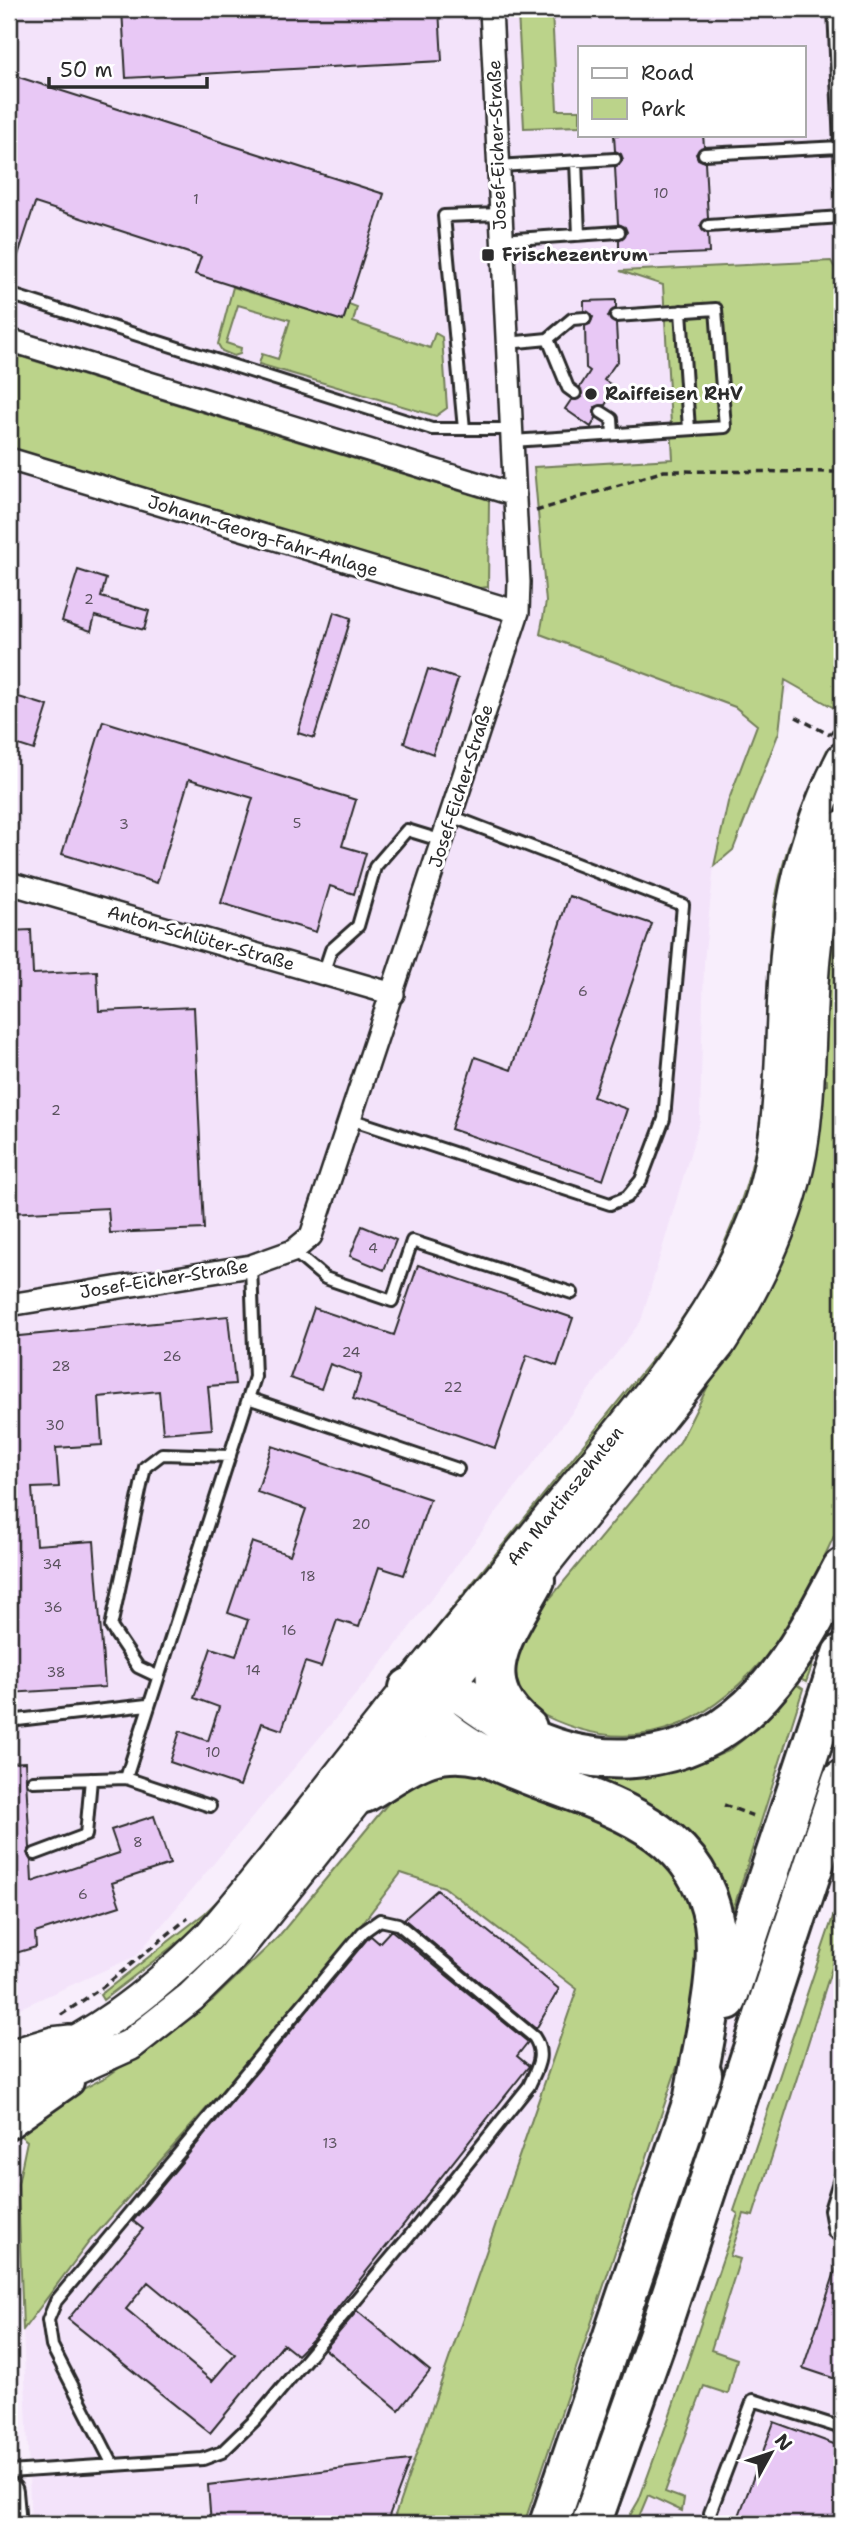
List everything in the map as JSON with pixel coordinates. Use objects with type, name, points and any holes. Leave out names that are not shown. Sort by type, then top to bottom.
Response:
[{"type":"highway","points":[[428,1696],[550,1747],[616,1759],[670,1753],[708,1739],[751,1707],[786,1666],[842,1568]]},
{"type":"highway","points":[[535,1580],[498,1651],[494,1678],[503,1702],[512,1716],[550,1747]]},
{"type":"highway","points":[[549,2524],[842,1654]]},
{"type":"highway","points":[[428,1696],[455,1738],[520,1773],[610,1805],[649,1825],[669,1841],[697,1875],[714,1924],[716,1953],[694,2096]]},
{"type":"highway","points":[[364,1793],[433,1754],[464,1752],[485,1756]]},
{"type":"highway","points":[[591,2524],[659,2333],[842,1780]]},
{"type":"main road","name":"Am Martinszehnten","points":[[9,2099],[114,2054],[153,2028],[231,1958],[364,1793],[428,1696],[699,1325],[737,1258],[756,1213],[774,1141],[781,1082],[791,911],[832,746]]},
{"type":"main road","name":"Am Martinszehnten","points":[[9,2072],[90,2034],[142,1998],[209,1936],[535,1580],[720,1344],[743,1309],[779,1231],[801,1153],[806,1112],[813,978],[822,894],[842,826]]},
{"type":"street","name":"Josef-Eicher-Straße","points":[[9,1305],[251,1266],[293,1251],[311,1236],[518,612],[515,495],[491,9]]},
{"type":"street","points":[[9,340],[515,495]]},
{"type":"street","name":"Johann-Georg-Fahr-Anlage","points":[[9,459],[518,612]]},
{"type":"street","name":"Anton-Schlüter-Straße","points":[[9,883],[393,994]]},
{"type":"street","points":[[9,2051],[52,2038],[90,2034]]},
{"type":"street","points":[[9,2126],[37,2103],[114,2054]]},
{"type":"street","points":[[9,2492],[12,2524]]},
{"type":"lane","points":[[834,9],[842,191]]},
{"type":"lane","points":[[705,154],[840,147]]},
{"type":"lane","points":[[498,166],[615,159]]},
{"type":"lane","points":[[576,161],[579,235]]},
{"type":"lane","points":[[464,429],[444,216],[500,214]]},
{"type":"lane","points":[[708,226],[842,217]]},
{"type":"lane","points":[[501,240],[619,232]]},
{"type":"lane","points":[[9,294],[432,429],[464,429],[512,435],[613,434],[725,427],[716,309],[616,316]]},
{"type":"lane","points":[[681,311],[689,429]]},
{"type":"lane","points":[[507,343],[548,339],[572,318],[584,318]]},
{"type":"lane","points":[[548,339],[568,388],[575,393]]},
{"type":"lane","points":[[601,411],[612,419],[613,434]]},
{"type":"lane","points":[[351,1119],[610,1204],[627,1197],[641,1180],[664,1119],[682,905],[451,816]]},
{"type":"lane","points":[[323,974],[331,950],[358,926],[375,867],[407,830],[443,841]]},
{"type":"lane","points":[[293,1251],[325,1278],[392,1301],[412,1241],[572,1293]]},
{"type":"lane","points":[[125,1778],[256,1377],[251,1266]]},
{"type":"lane","points":[[248,1398],[458,1469]]},
{"type":"lane","points":[[157,1676],[138,1667],[111,1627],[145,1467],[162,1454],[230,1456]]},
{"type":"lane","points":[[9,1721],[147,1705]]},
{"type":"lane","points":[[33,1781],[125,1778],[210,1806]]},
{"type":"lane","points":[[36,1854],[86,1835],[91,1779]]},
{"type":"lane","points":[[9,2472],[113,2465],[215,2456],[241,2436],[407,2239],[529,2086],[541,2058],[541,2047],[534,2037],[398,1924],[380,1920],[363,1932],[56,2301],[48,2320],[52,2346],[113,2465]]},
{"type":"lane","points":[[842,2172],[830,2210],[834,2232],[842,2237]]},
{"type":"lane","points":[[710,2513],[753,2400],[842,2428]]},
{"type":"path","points":[[536,511],[664,471],[842,472]]},
{"type":"path","points":[[796,717],[832,746],[842,716]]},
{"type":"path","points":[[724,1805],[785,1827]]},
{"type":"path","points":[[53,2019],[103,1987],[192,1916]]},
{"type":"shaded area","points":[[9,9],[842,9],[842,632],[757,725],[728,802],[714,866],[704,962],[700,1120],[641,1321],[388,1656],[136,1956],[9,2013]]},
{"type":"shaded area","points":[[401,1872],[595,1940],[392,2524],[31,2524],[17,2183],[166,2110],[303,2001]]},
{"type":"shaded area","points":[[842,1936],[842,2524],[636,2524],[648,2495],[681,2511],[664,2492],[705,2385],[727,2394],[711,2350],[739,2260],[730,2256],[744,2213],[753,2216]]},
{"type":"green space","points":[[552,11],[557,110],[578,110],[578,126],[524,128],[518,12]]},
{"type":"green space","points":[[831,261],[838,273],[842,318],[842,700],[836,709],[785,680],[779,732],[733,850],[714,866],[728,802],[757,725],[735,707],[540,634],[546,602],[534,467],[673,459],[663,285],[620,271]]},
{"type":"green space","points":[[233,287],[343,321],[349,304],[357,307],[353,322],[430,348],[435,333],[442,337],[447,408],[436,416],[259,364],[262,354],[278,359],[290,320],[238,305],[226,343],[241,348],[240,354],[234,356],[222,351],[218,344]]},
{"type":"green space","points":[[9,353],[489,500],[488,587],[471,589],[9,449]]},
{"type":"green space","points":[[827,750],[831,752],[748,1199],[714,1278],[709,1276],[739,1207],[758,1135],[764,1082],[775,899],[800,813]]},
{"type":"green space","points":[[842,871],[842,1519],[798,1613],[794,1612],[791,1616],[795,1618],[742,1682],[713,1706],[682,1723],[648,1734],[612,1735],[573,1727],[532,1709],[528,1712],[509,1672],[532,1620],[680,1442],[713,1376],[760,1309],[802,1211],[820,1130],[822,1085],[827,1085],[827,1080],[823,1079],[832,928]]},
{"type":"green space","points":[[708,1280],[692,1314],[589,1448],[389,1687],[665,1343]]},
{"type":"green space","points":[[820,1645],[806,1682],[800,1679],[797,1685],[803,1689],[727,1929],[709,1875],[455,1708],[627,1777],[662,1774],[693,1766],[729,1751],[751,1733],[786,1693]]},
{"type":"green space","points":[[842,1702],[842,1721],[751,1990],[750,1988]]},
{"type":"green space","points":[[336,1756],[208,1919],[103,2000],[100,1995],[205,1913],[227,1891]]},
{"type":"green space","points":[[466,1764],[635,1830],[692,1892],[704,1975],[678,2064],[524,2524],[392,2524],[577,1989],[444,1887],[401,1873],[315,1985],[89,2242],[23,2330],[18,2184],[27,2141],[17,2133],[39,2112],[108,2076],[213,2000],[278,1937],[408,1779]]},
{"type":"green space","points":[[842,1890],[842,1936],[753,2216],[744,2214],[730,2256],[740,2259],[711,2350],[737,2359],[728,2394],[704,2386],[665,2492],[684,2499],[682,2511],[648,2495],[636,2524],[625,2524],[639,2500],[668,2420],[738,2214],[734,2211]]},
{"type":"green space","points":[[701,2135],[704,2139],[622,2379],[617,2376]]},
{"type":"green space","points":[[612,2392],[618,2393],[572,2524],[565,2524]]},
{"type":"building","points":[[122,9],[439,9],[442,61],[126,78]]},
{"type":"building","points":[[9,74],[384,194],[343,321],[195,274],[201,257],[35,203],[12,274],[9,273]]},
{"type":"building","points":[[614,136],[703,136],[704,146],[696,154],[698,159],[705,162],[708,218],[700,226],[708,234],[709,253],[619,257],[619,240],[627,232],[625,227],[618,224],[615,167],[623,159],[621,154],[615,151]]},
{"type":"building","points":[[616,300],[616,308],[608,316],[616,324],[618,360],[604,380],[616,388],[605,405],[595,407],[596,418],[591,427],[565,409],[571,400],[582,397],[580,387],[590,371],[586,368],[585,326],[590,324],[593,317],[584,310],[584,301]]},
{"type":"building","points":[[78,570],[106,579],[101,597],[149,611],[144,630],[95,616],[91,631],[62,621]]},
{"type":"building","points":[[334,612],[351,618],[314,738],[298,733]]},
{"type":"building","points":[[428,669],[458,679],[433,754],[404,743]]},
{"type":"building","points":[[9,694],[48,706],[34,750],[9,742]]},
{"type":"building","points":[[103,721],[356,800],[342,846],[366,853],[354,894],[330,886],[316,932],[221,903],[253,798],[189,779],[157,883],[62,854]]},
{"type":"building","points":[[569,896],[652,924],[593,1097],[627,1109],[603,1180],[451,1129],[475,1057],[511,1070]]},
{"type":"building","points":[[31,930],[33,974],[97,971],[99,1011],[194,1007],[204,1229],[110,1233],[108,1208],[9,1213],[9,931]]},
{"type":"building","points":[[362,1226],[396,1240],[384,1270],[350,1256]]},
{"type":"building","points":[[418,1265],[573,1318],[557,1366],[527,1355],[495,1448],[353,1399],[361,1375],[330,1364],[321,1389],[290,1378],[314,1308],[394,1335]]},
{"type":"building","points":[[228,1316],[235,1384],[208,1386],[212,1429],[163,1433],[159,1391],[99,1397],[102,1445],[56,1448],[59,1487],[32,1488],[36,1545],[94,1541],[105,1687],[9,1693],[9,1337]]},
{"type":"building","points":[[272,1446],[430,1499],[404,1575],[379,1567],[359,1627],[337,1620],[321,1667],[305,1662],[282,1730],[262,1723],[240,1786],[170,1762],[180,1731],[208,1741],[219,1707],[194,1698],[211,1648],[236,1656],[248,1620],[228,1613],[252,1542],[290,1555],[306,1509],[257,1492]]},
{"type":"building","points":[[25,1762],[30,1848],[27,1853],[31,1861],[32,1882],[119,1853],[111,1830],[154,1816],[170,1864],[112,1883],[120,1906],[35,1933],[36,1947],[9,1955],[9,1763]]},
{"type":"building","points":[[437,1890],[559,1989],[536,2029],[404,1919]]},
{"type":"building","points":[[391,1930],[528,2042],[517,2056],[529,2066],[313,2339],[297,2355],[283,2344],[210,2433],[68,2319],[143,2229],[133,2221],[368,1938],[371,1936],[379,1943]],"holes":[[[148,2282],[235,2354],[212,2381],[126,2309]]]},
{"type":"building","points":[[839,2260],[842,2261],[842,2381],[803,2368]]},
{"type":"building","points":[[357,2311],[430,2371],[399,2410],[325,2349]]},
{"type":"building","points":[[774,2422],[842,2447],[842,2524],[736,2524]]},
{"type":"building","points":[[410,2460],[386,2524],[211,2524],[208,2485]]},
{"type":"place","name":"Frischezentrum","points":[[488,255]]},
{"type":"place","name":"Raiffeisen RHV","points":[[591,394]]}]
